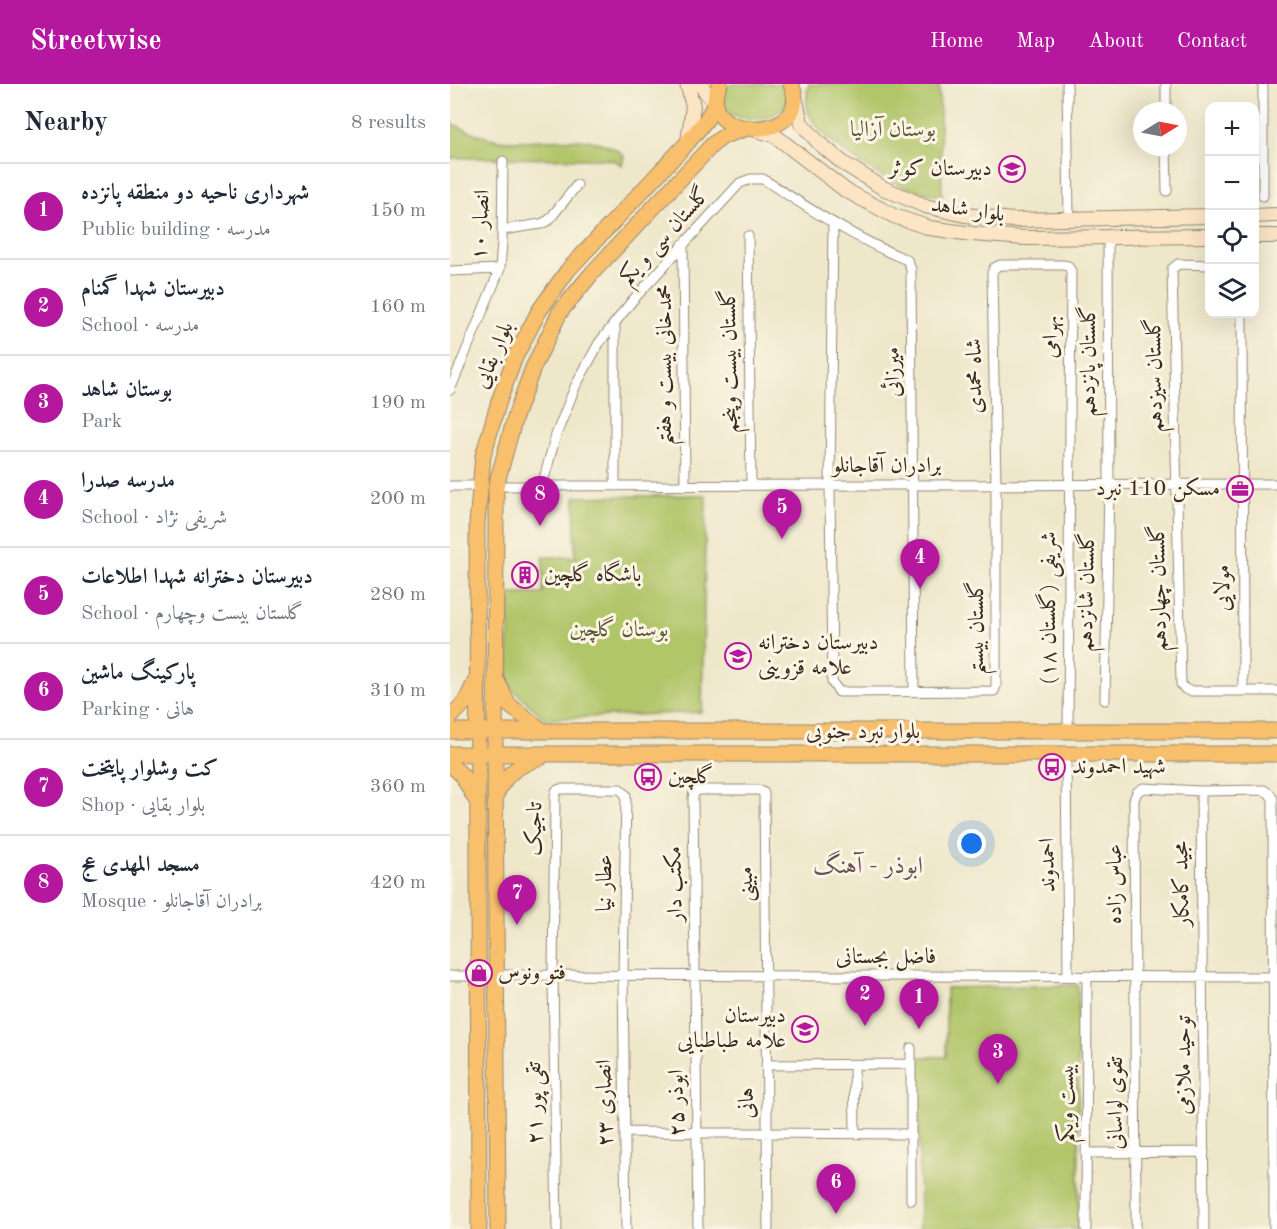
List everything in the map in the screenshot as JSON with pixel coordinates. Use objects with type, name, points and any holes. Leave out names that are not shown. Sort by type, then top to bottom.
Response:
[{"type":"main road","points":[[687,84],[693,106],[688,142]]},
{"type":"main road","points":[[700,84],[716,104],[725,121],[734,126],[748,128]]},
{"type":"main road","points":[[716,104],[716,92],[720,84]]},
{"type":"main road","name":"بلوار بقایی","points":[[498,1229],[496,486],[516,414],[533,368],[560,312],[593,273],[713,144],[724,136],[748,128],[765,127],[785,120],[794,107],[795,88]]},
{"type":"main road","name":"بلوار شاهد","points":[[795,88],[801,123],[819,143],[843,163],[883,188],[925,206],[965,215],[1012,220],[1205,216]]},
{"type":"main road","name":"بلوار بقایی","points":[[479,1229],[477,754],[479,486],[483,456],[499,400],[515,357],[539,311],[568,270],[688,142],[716,104]]},
{"type":"main road","name":"بلوار شاهد","points":[[748,128],[774,135],[845,190],[894,216],[930,228],[1025,238],[1205,236]]},
{"type":"main road","points":[[1259,216],[1277,215]]},
{"type":"main road","points":[[1069,218],[1070,237]]},
{"type":"main road","points":[[1259,236],[1277,236]]},
{"type":"main road","points":[[479,486],[496,486]]},
{"type":"main road","points":[[450,718],[466,701],[478,674]]},
{"type":"main road","points":[[495,676],[509,705],[543,731]]},
{"type":"main road","name":"بلوار نبرد جنوبی","points":[[450,731],[1277,731]]},
{"type":"main road","name":"بلوار نبرد جنوبی","points":[[450,754],[1277,754]]},
{"type":"main road","points":[[496,795],[512,771],[530,761],[551,755]]},
{"type":"main road","points":[[450,764],[469,785],[478,806]]},
{"type":"main road","points":[[477,976],[496,975]]},
{"type":"street","points":[[1067,84],[1069,218]]},
{"type":"street","points":[[1166,84],[1166,102]]},
{"type":"street","points":[[1263,84],[1263,196]]},
{"type":"street","points":[[1166,156],[1167,191]]},
{"type":"street","name":"انصار ۱۰","points":[[450,390],[452,380],[500,270],[503,161]]},
{"type":"street","name":"گلستان سی و یکم","points":[[542,486],[556,435],[575,387],[599,343],[632,301],[740,183],[751,179],[763,179],[832,224],[870,245],[907,260]]},
{"type":"street","points":[[502,230],[541,224],[549,220],[577,185]]},
{"type":"street","points":[[832,224],[830,485],[832,682],[839,692],[914,692]]},
{"type":"street","name":"گلستان بیست وپنجم","points":[[748,236],[751,485]]},
{"type":"street","name":"گلستان پانزدهم","points":[[1108,237],[1108,484]]},
{"type":"street","name":"محمدخانی بیست و هفتم","points":[[684,244],[685,486]]},
{"type":"street","name":"میرزائی","points":[[907,260],[911,269],[914,692]]},
{"type":"street","name":"بهرامی","points":[[994,268],[1000,265],[1064,265],[1071,271],[1069,485]]},
{"type":"street","name":"گلستان سیزدهم","points":[[1176,484],[1172,269],[1174,266],[1205,265]]},
{"type":"street","name":"شاه محمدی","points":[[994,268],[992,273],[996,485]]},
{"type":"street","points":[[450,270],[500,270]]},
{"type":"street","name":"مولایی","points":[[1242,318],[1243,692]]},
{"type":"street","points":[[615,323],[615,486]]},
{"type":"street","name":"گلستان شانزدهم","points":[[1105,700],[1108,484]]},
{"type":"street","name":"گلستان چهاردهم","points":[[1176,484],[1181,684],[1190,691],[1243,692]]},
{"type":"street","name":"برادران آقاجانلو","points":[[496,486],[1277,484]]},
{"type":"street","name":"گلستان بیستم","points":[[914,692],[988,692],[994,691],[996,686],[996,485]]},
{"type":"street","name":"شریفی (گلستان ۱۸)","points":[[1068,732],[1069,485]]},
{"type":"street","points":[[450,486],[479,486]]},
{"type":"street","points":[[1243,692],[1277,691]]},
{"type":"street","name":"احمدوند","points":[[1066,754],[1068,976]]},
{"type":"street","name":"عباس زاده","points":[[1135,977],[1134,800],[1137,792],[1143,788],[1201,791]]},
{"type":"street","name":"تاجیک","points":[[553,976],[556,791],[560,789],[620,789],[624,791]]},
{"type":"street","name":"مکتب دار","points":[[695,976],[694,792],[700,790],[759,790],[764,793]]},
{"type":"street","points":[[1201,791],[1264,790],[1273,800],[1274,1229]]},
{"type":"street","name":"عطار نیا","points":[[623,976],[626,795],[624,791]]},
{"type":"street","name":"مجید کامکار","points":[[1201,791],[1203,977]]},
{"type":"street","name":"مبینی","points":[[764,793],[765,976]]},
{"type":"street","name":"فاضل بجستانی","points":[[496,975],[1275,977]]},
{"type":"street","points":[[450,976],[477,976]]},
{"type":"street","name":"تقی پور ۲۱","points":[[553,976],[557,1229]]},
{"type":"street","name":"انصاری ۲۳","points":[[623,976],[626,1229]]},
{"type":"street","name":"ابوذر ۲۵","points":[[695,976],[698,1229]]},
{"type":"street","name":"هانی","points":[[765,976],[768,1229]]},
{"type":"street","name":"بیست ویکم","points":[[1086,1229],[1087,976]]},
{"type":"street","name":"تقوی لواسانی","points":[[1135,977],[1136,1229]]},
{"type":"street","name":"توحید ملازمی","points":[[1203,977],[1204,1229]]},
{"type":"street","points":[[911,1048],[911,1200]]},
{"type":"street","points":[[766,1065],[911,1064]]},
{"type":"street","points":[[854,1065],[855,1134]]},
{"type":"street","points":[[625,1132],[911,1134]]},
{"type":"street","points":[[1086,1153],[1204,1152]]},
{"type":"green space","points":[[732,84],[779,84],[786,96],[785,106],[764,118],[750,119],[737,116],[727,110],[723,99],[725,90]]},
{"type":"green space","name":"بوستان آزالیا","points":[[809,84],[939,84],[942,196],[898,184],[869,169],[840,148],[827,137],[810,116],[806,100]]},
{"type":"green space","points":[[450,123],[498,140],[565,139],[598,142],[612,147],[624,156],[622,165],[603,159],[450,158]]},
{"type":"green space","name":"بوستان گلچین","points":[[706,495],[702,712],[545,719],[507,684],[510,594],[543,594],[543,557],[575,557],[575,497]]},
{"type":"green space","points":[[1078,985],[1079,1229],[920,1229],[918,1057],[946,1057],[946,988]]},
{"type":"place","name":"دبیرستان کوثر","points":[[1012,169]]},
{"type":"place","name":"مسکن 110 نبرد","points":[[1240,489]]},
{"type":"place","name":"مسجد المهدی عج","points":[[540,526]]},
{"type":"place","name":"دبیرستان دخترانه شهدا اطلاعات","points":[[782,539]]},
{"type":"place","name":"باشگاه گلچین","points":[[525,575]]},
{"type":"place","name":"مدرسه صدرا","points":[[920,589]]},
{"type":"place","name":"دبیرستان دخترانه علامه قزوینی","points":[[738,656]]},
{"type":"place","name":"شهید احمدوند","points":[[1052,767]]},
{"type":"place","name":"گلچین","points":[[648,777]]},
{"type":"place","name":"کت وشلوار پایتخت","points":[[517,925]]},
{"type":"place","name":"فتو ونوس","points":[[479,973]]},
{"type":"place","name":"دبیرستان شهدا گمنام","points":[[865,1026]]},
{"type":"place","name":"دبیرستان علامه طباطبایی","points":[[805,1029]]},
{"type":"place","name":"شهرداری ناحیه دو منطقه پانزده","points":[[919,1029]]},
{"type":"place","name":"بوستان شاهد","points":[[998,1084]]},
{"type":"place","name":"پارکینگ ماشین","points":[[836,1214]]},
{"type":"district","name":"ابوذر - آهنگ","points":[[868,867]]}]
